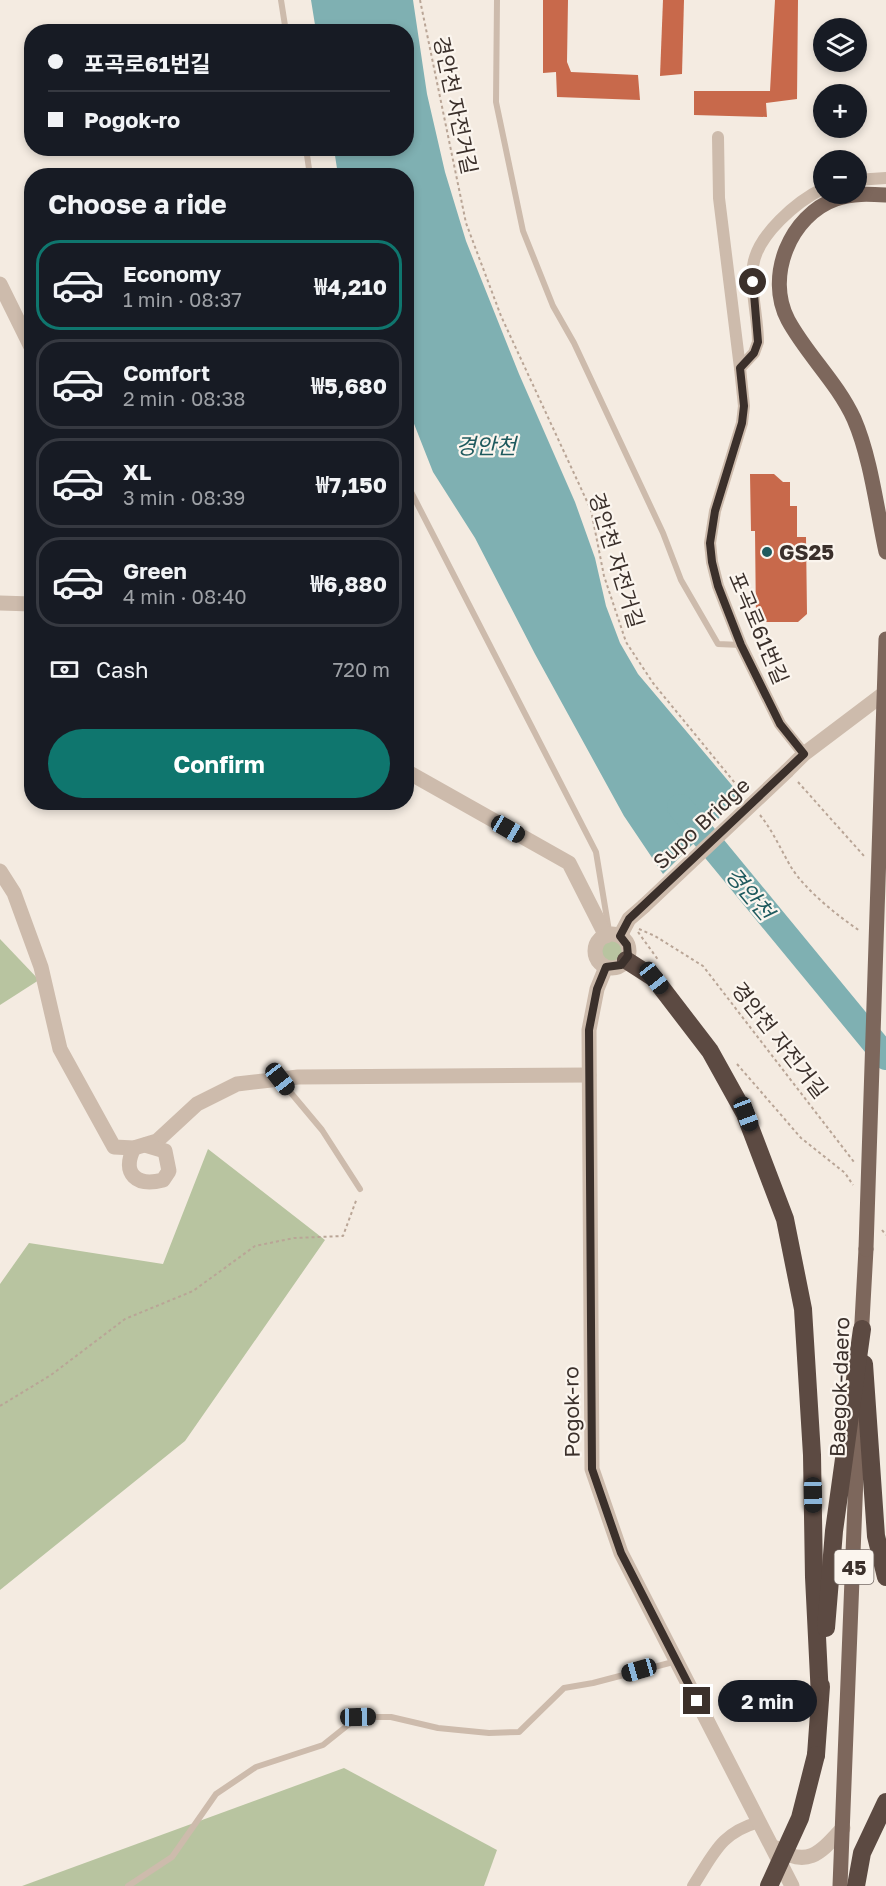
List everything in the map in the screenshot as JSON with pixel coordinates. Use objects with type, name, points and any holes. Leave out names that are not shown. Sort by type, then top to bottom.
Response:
[{"type":"highway","points":[[626,960],[654,978],[710,1051],[746,1114],[785,1219],[804,1309],[812,1455],[814,1577],[820,1697]]},
{"type":"highway","points":[[769,1886],[800,1818],[816,1755],[834,1531],[862,1329]]},
{"type":"highway","points":[[862,1329],[876,1536],[886,1577]]},
{"type":"highway","points":[[856,1886],[862,1853],[886,1802]]},
{"type":"main road","points":[[886,195],[860,194],[835,199],[817,209],[794,234],[785,251],[779,275],[780,300],[788,320],[839,391],[854,420],[886,552]]},
{"type":"main road","name":"45","points":[[886,630],[886,639]]},
{"type":"main road","name":"Baegok-daero","points":[[840,1886],[866,1249],[886,639]]},
{"type":"street","name":"포곡로61번길","points":[[718,137],[719,198],[744,406],[742,423],[715,511],[710,543],[718,586],[741,645],[780,724],[804,754]]},
{"type":"street","points":[[867,179],[886,178]]},
{"type":"street","points":[[740,368],[754,353],[758,342],[753,264],[790,209],[813,193]]},
{"type":"street","points":[[0,284],[24,333]]},
{"type":"street","points":[[0,603],[24,604]]},
{"type":"street","points":[[787,771],[804,754],[886,692]]},
{"type":"street","name":"Supo Bridge","points":[[612,935],[787,771]]},
{"type":"street","points":[[414,776],[569,863],[612,935],[627,945],[626,960],[615,968],[606,967],[599,962],[595,952],[598,941],[612,935]]},
{"type":"street","points":[[0,871],[14,893],[41,967],[60,1049],[114,1147],[140,1146],[157,1141],[197,1104],[237,1084],[280,1079],[589,1075]]},
{"type":"street","name":"Pogok-ro","points":[[606,967],[597,989],[589,1030],[592,1469],[621,1553],[792,1886]]},
{"type":"street","points":[[693,1886],[724,1838],[741,1827],[759,1822]]},
{"type":"street","points":[[772,1845],[789,1857],[805,1859],[822,1851],[843,1828]]},
{"type":"lane","points":[[281,0],[285,24]]},
{"type":"lane","points":[[497,0],[496,102],[523,231],[553,306],[574,343],[663,533],[681,580],[718,644],[741,645]]},
{"type":"lane","points":[[414,498],[596,852],[612,935]]},
{"type":"lane","points":[[280,1079],[322,1131],[360,1189]]},
{"type":"lane","points":[[128,1886],[172,1857],[216,1794],[256,1767],[324,1745],[358,1717],[391,1717],[438,1728],[489,1733],[519,1732],[564,1688],[593,1683],[677,1661]]},
{"type":"path","name":"경안천 자전거길","points":[[420,0],[466,223],[509,335],[591,510],[604,576],[626,642],[653,683],[700,736],[750,801]]},
{"type":"path","points":[[787,771],[871,864]]},
{"type":"path","points":[[757,810],[771,829],[793,870],[838,916],[867,936]]},
{"type":"path","name":"경안천 자전거길","points":[[660,962],[635,928],[655,936],[703,966],[858,1167]]},
{"type":"path","points":[[733,1059],[801,1138],[845,1173],[857,1191]]},
{"type":"path","points":[[0,1406],[51,1375],[125,1320],[193,1291],[255,1246],[294,1238],[342,1236],[360,1189]]},
{"type":"path","points":[[881,1229],[886,1235]]},
{"type":"green space","points":[[0,939],[39,980],[0,1005]]},
{"type":"green space","points":[[612,940],[620,943],[623,951],[620,959],[612,962],[604,959],[601,951],[604,943]]},
{"type":"green space","points":[[208,1149],[325,1240],[185,1441],[0,1590],[0,1284],[29,1243],[163,1264]]},
{"type":"green space","points":[[344,1768],[497,1850],[484,1886],[22,1886]]},
{"type":"water","name":"경안천","points":[[311,0],[413,0],[427,94],[445,172],[466,241],[519,374],[575,502],[595,558],[606,606],[620,643],[638,674],[741,796],[663,874],[624,816],[535,654],[475,538],[433,472],[414,424],[414,168],[337,168],[335,156],[414,156],[414,24],[315,24]]},
{"type":"building","points":[[543,0],[568,0],[567,62],[571,72],[638,75],[640,100],[557,97],[556,72],[543,73]]},
{"type":"building","points":[[663,0],[684,0],[682,74],[660,76]]},
{"type":"building","points":[[775,0],[798,0],[797,99],[766,103],[767,117],[694,115],[694,91],[770,91]]},
{"type":"building","points":[[750,474],[774,474],[783,482],[790,482],[790,506],[797,506],[797,537],[806,537],[807,614],[798,622],[756,622],[755,531],[751,531]]},
{"type":"waterway","name":"경안천","points":[[680,807],[886,1057]]},
{"type":"place","name":"GS25","points":[[767,552]]},
{"type":"route","points":[[697,1701],[621,1553],[592,1469],[589,1030],[597,989],[606,967],[615,968],[621,965],[628,956],[627,945],[620,936],[629,919],[804,754],[780,724],[741,645],[718,586],[712,562],[711,528],[742,423],[744,406],[740,368],[754,353],[758,342],[753,282]]}]
